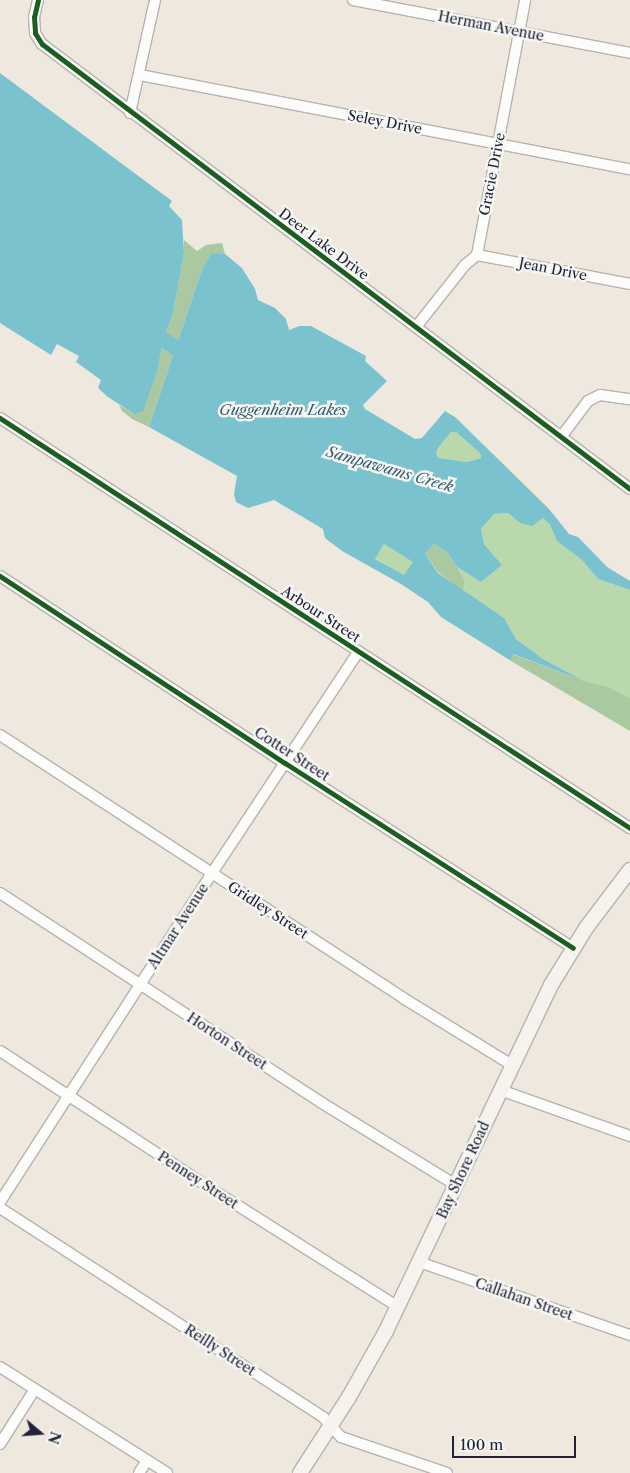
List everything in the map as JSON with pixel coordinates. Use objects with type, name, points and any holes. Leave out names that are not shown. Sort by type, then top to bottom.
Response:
[{"type":"main road","name":"Bay Shore Road","points":[[300,1473],[368,1365],[548,992],[573,948],[630,870]]},
{"type":"street","name":"Deer Lake Drive","points":[[38,0],[34,17],[35,33],[42,44],[130,113],[630,489]]},
{"type":"street","points":[[130,113],[140,75],[155,0]]},
{"type":"street","name":"Herman Avenue","points":[[353,0],[630,53]]},
{"type":"street","name":"Gracie Drive","points":[[477,254],[525,0]]},
{"type":"street","name":"Seley Drive","points":[[140,75],[630,169]]},
{"type":"street","points":[[416,327],[465,265],[477,254]]},
{"type":"street","name":"Jean Drive","points":[[477,254],[630,284]]},
{"type":"street","points":[[561,437],[588,401],[600,395],[630,399]]},
{"type":"street","name":"Arbour Street","points":[[0,418],[630,828]]},
{"type":"street","name":"Cotter Street","points":[[0,576],[285,763],[573,948]]},
{"type":"street","name":"Altmar Avenue","points":[[0,1202],[212,873],[358,652]]},
{"type":"street","name":"Gridley Street","points":[[0,735],[403,998],[512,1065]]},
{"type":"street","name":"Horton Street","points":[[0,893],[322,1103],[456,1185]]},
{"type":"street","name":"Penney Street","points":[[0,1051],[398,1306]]},
{"type":"street","points":[[500,1090],[630,1136]]},
{"type":"street","name":"Reilly Street","points":[[0,1208],[323,1417],[343,1438],[447,1473]]},
{"type":"street","name":"Callahan Street","points":[[419,1262],[630,1334]]},
{"type":"street","points":[[0,1367],[167,1473]]},
{"type":"street","points":[[0,1444],[35,1389]]},
{"type":"street","points":[[139,1473],[147,1460]]},
{"type":"green space","points":[[184,240],[197,251],[206,245],[222,243],[225,254],[212,254],[202,269],[149,427],[132,419],[122,411],[119,405],[134,414],[158,369],[163,339],[173,314],[184,253]]},
{"type":"green space","points":[[451,432],[456,432],[480,453],[481,458],[467,462],[439,458],[436,454],[438,448]]},
{"type":"green space","points":[[508,513],[520,523],[543,518],[550,525],[557,541],[582,560],[598,579],[630,590],[630,698],[608,687],[584,681],[543,659],[516,639],[504,618],[463,591],[465,582],[457,567],[481,582],[502,565],[484,544],[481,529],[494,514]]},
{"type":"green space","points":[[384,544],[414,562],[405,577],[375,559]]},
{"type":"green space","points":[[434,544],[447,552],[457,567],[465,582],[463,591],[438,572],[425,554]]},
{"type":"green space","points":[[512,654],[584,681],[608,687],[630,698],[630,731],[511,661]]},
{"type":"water","points":[[0,73],[172,201],[169,206],[182,220],[184,253],[173,314],[163,339],[158,369],[143,411],[134,414],[108,397],[98,388],[101,380],[76,362],[79,356],[57,344],[51,355],[0,323]]},
{"type":"water","name":"Guggenheim Lakes","points":[[212,253],[225,254],[242,268],[255,289],[258,300],[275,308],[286,319],[289,330],[299,326],[311,326],[366,356],[365,361],[387,381],[363,405],[365,409],[415,439],[422,438],[445,411],[455,417],[549,509],[569,534],[578,537],[607,567],[630,581],[630,590],[598,579],[582,560],[557,541],[550,525],[543,518],[532,526],[520,523],[508,513],[494,514],[481,529],[484,544],[502,565],[481,582],[457,567],[447,552],[434,544],[425,554],[438,573],[504,618],[516,639],[543,659],[584,681],[513,654],[511,661],[441,617],[428,602],[401,584],[342,551],[325,538],[323,529],[274,500],[248,508],[236,502],[234,494],[237,476],[149,427],[202,269]],"holes":[[[451,432],[456,432],[480,453],[481,458],[467,462],[439,458],[436,454],[438,448]],[[384,544],[413,562],[404,575],[375,559]]]},
{"type":"waterway","name":"Sampawams Creek","points":[[147,328],[192,359]]},
{"type":"cycle path","points":[[38,0],[34,17],[35,33],[42,44],[630,489]]},
{"type":"cycle path","points":[[0,418],[630,828]]},
{"type":"cycle path","points":[[0,576],[285,763],[573,948]]}]
